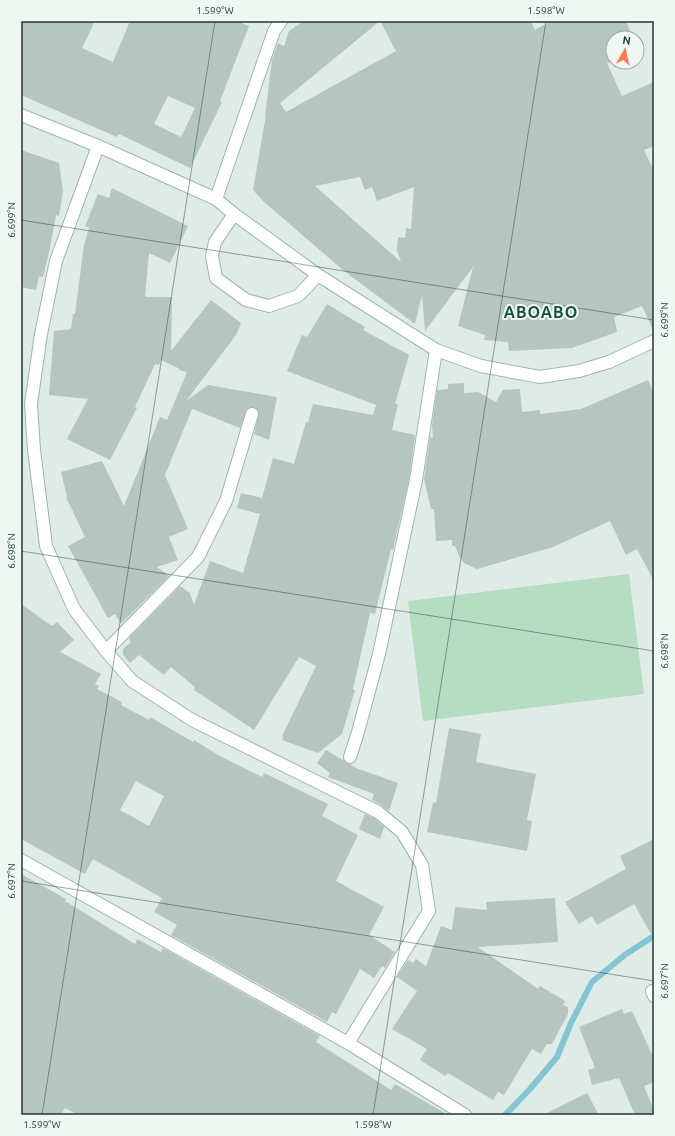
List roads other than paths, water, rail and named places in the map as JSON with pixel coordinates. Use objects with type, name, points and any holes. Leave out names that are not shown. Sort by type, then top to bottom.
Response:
[{"type":"street","points":[[216,199],[274,31],[282,21]]},
{"type":"street","points":[[21,115],[98,146],[216,199],[234,214],[318,275],[436,350],[481,366],[540,377],[579,371],[609,362],[654,341]]},
{"type":"street","points":[[98,146],[56,261],[26,403],[34,450],[46,546],[74,609],[106,651],[132,681],[192,720],[378,812],[402,832],[422,865],[429,911],[348,1043]]},
{"type":"street","points":[[234,214],[215,242],[212,256],[214,271],[216,278],[246,300],[269,306],[298,296],[318,275]]},
{"type":"street","points":[[350,757],[379,654],[416,480],[436,350]]},
{"type":"street","points":[[106,651],[198,556],[226,501],[252,414]]},
{"type":"street","points":[[21,860],[348,1043],[465,1115]]},
{"type":"waterway","points":[[505,1115],[530,1089],[557,1057],[571,1023],[592,982],[626,954],[654,936]]},
{"type":"district","name":"ABOABO","points":[[541,312]]}]
